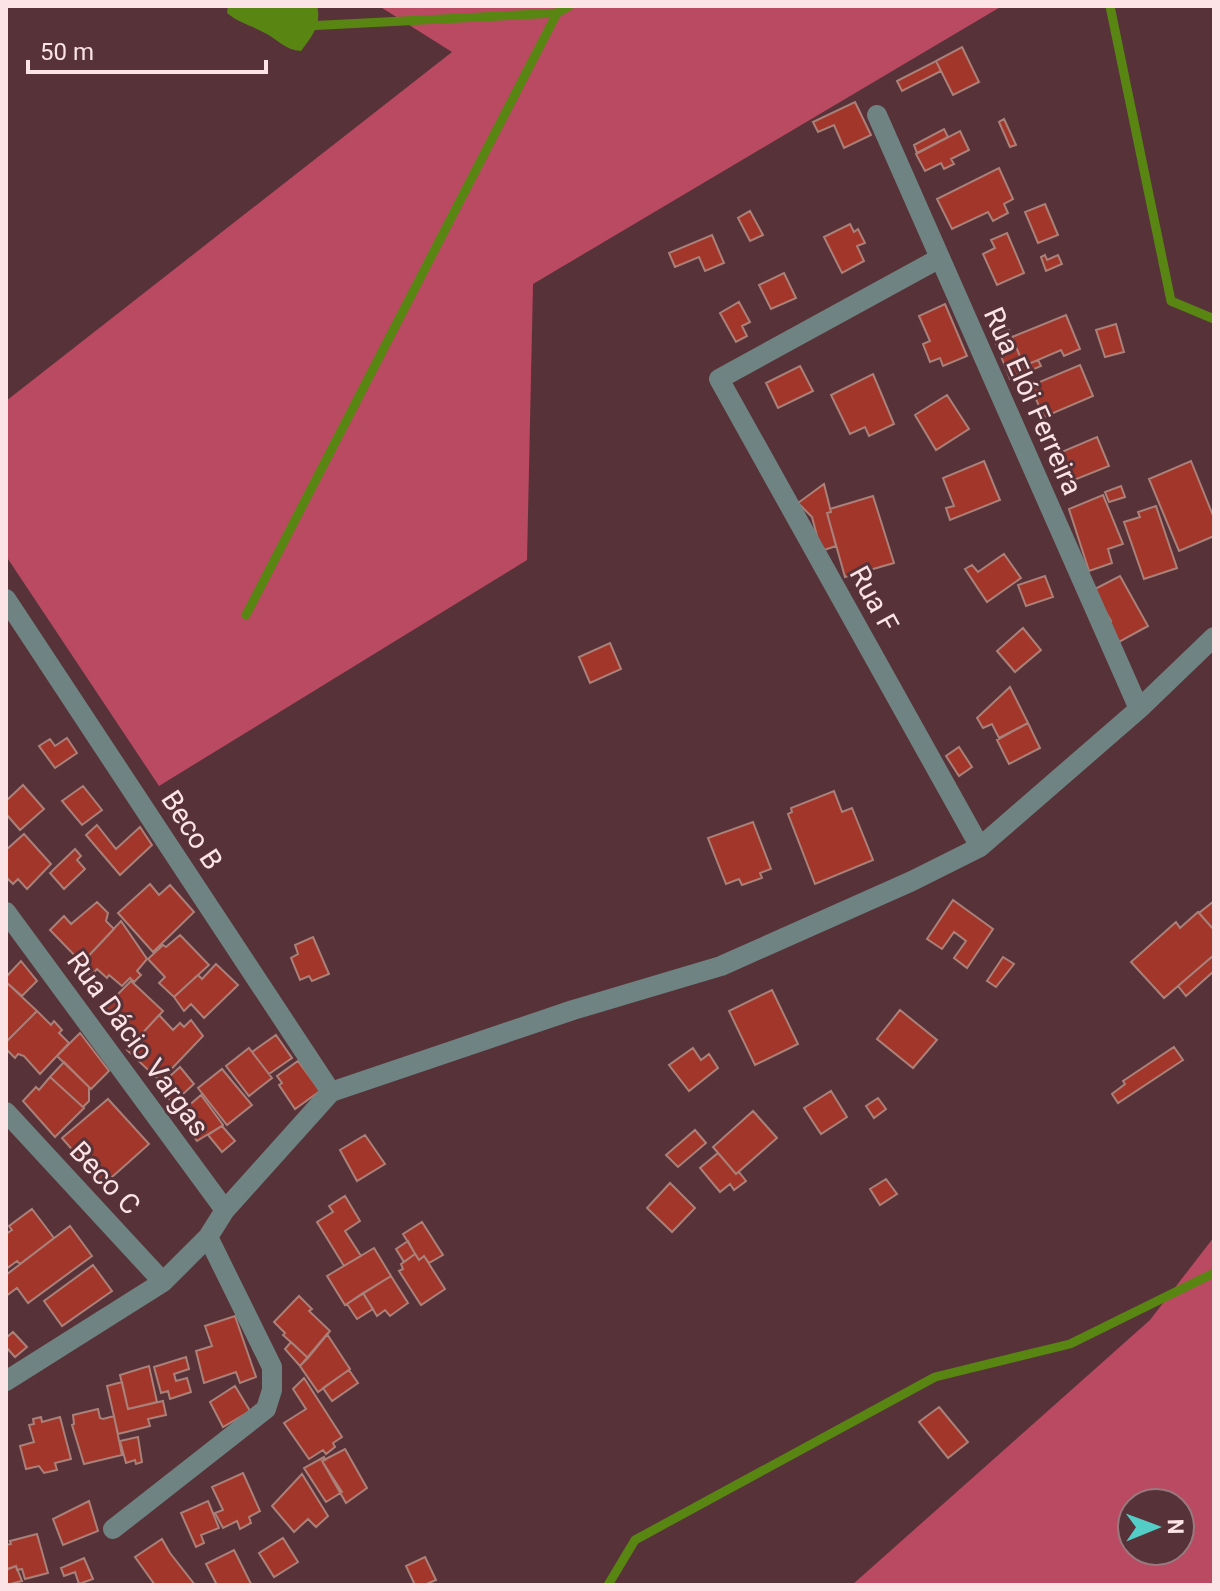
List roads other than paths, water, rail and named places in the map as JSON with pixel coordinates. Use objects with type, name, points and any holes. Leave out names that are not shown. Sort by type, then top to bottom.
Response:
[{"type":"street","name":"Rua Elói Ferreira","points":[[877,115],[1139,709]]},
{"type":"street","name":"Rua F","points":[[940,258],[719,379],[980,847]]},
{"type":"street","name":"Beco B","points":[[6,599],[331,1092]]},
{"type":"street","points":[[6,1381],[163,1282],[208,1237],[225,1210],[331,1092],[573,1010],[721,966],[912,881],[980,847],[1139,709],[1214,637]]},
{"type":"street","name":"Rua Dácio Vargas","points":[[6,912],[225,1210]]},
{"type":"street","name":"Beco C","points":[[6,1112],[163,1282]]},
{"type":"street","points":[[113,1529],[266,1409],[272,1390],[272,1367],[208,1237]]},
{"type":"waterway","points":[[306,26],[557,13],[569,6]]},
{"type":"waterway","points":[[1110,6],[1171,301],[1214,319]]},
{"type":"waterway","points":[[246,615],[557,13]]},
{"type":"waterway","points":[[608,1585],[635,1540],[935,1377],[1070,1344],[1214,1273]]}]
